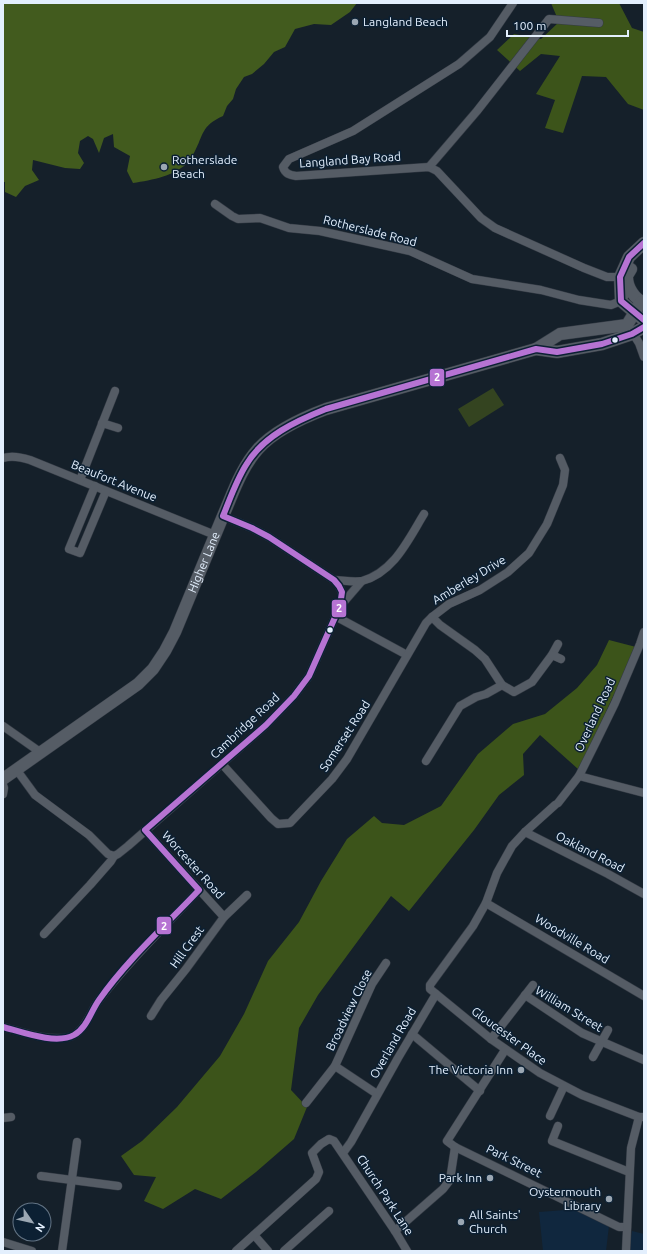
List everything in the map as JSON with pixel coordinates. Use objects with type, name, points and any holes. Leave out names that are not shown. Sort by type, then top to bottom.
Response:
[{"type":"street","name":"Langland Bay Road","points":[[429,167],[296,176],[287,173],[283,167],[289,159],[353,132],[459,64],[490,37],[513,3]]},
{"type":"street","points":[[599,23],[549,20],[478,112],[429,167],[437,171],[481,218],[495,228],[584,268],[607,277],[626,281]]},
{"type":"street","name":"Rotherslade Road","points":[[215,204],[238,219],[260,218],[289,228],[320,231],[410,251],[472,279],[541,290],[579,300],[611,305],[621,301]]},
{"type":"street","points":[[640,317],[621,301],[626,281],[637,255],[644,244]]},
{"type":"street","points":[[626,281],[634,296],[642,303],[640,317],[630,330],[639,343],[644,358]]},
{"type":"street","name":"Higher Lane","points":[[3,779],[138,684],[153,669],[175,632],[235,486],[250,458],[259,448],[299,419],[326,409],[536,349],[560,334],[630,330],[644,327]]},
{"type":"street","name":"Higher Lane","points":[[536,349],[557,352],[602,344],[630,330]]},
{"type":"street","points":[[80,480],[115,391]]},
{"type":"street","points":[[102,423],[118,428]]},
{"type":"street","name":"Beaufort Avenue","points":[[3,458],[8,456],[20,457],[96,486],[215,535]]},
{"type":"street","name":"Amberley Drive","points":[[432,616],[449,604],[480,590],[498,579],[519,563],[529,553],[547,524],[563,485],[565,470],[560,458]]},
{"type":"street","points":[[96,486],[69,549],[80,553],[106,491]]},
{"type":"street","points":[[340,606],[361,582],[381,572],[395,559],[424,514]]},
{"type":"street","points":[[223,516],[269,537],[334,580],[361,582]]},
{"type":"street","name":"Cambridge Road","points":[[44,934],[106,867],[114,856],[266,725],[294,696],[308,676],[340,606],[342,597],[341,587],[334,580]]},
{"type":"street","points":[[335,616],[407,655]]},
{"type":"street","points":[[432,616],[440,625],[485,659],[502,686],[514,692],[532,682],[552,655],[558,644]]},
{"type":"street","name":"Somerset Road","points":[[222,764],[271,818],[278,824],[290,823],[332,779],[347,759],[426,623],[432,616]]},
{"type":"street","name":"Overland Road","points":[[343,1153],[351,1142],[377,1094],[436,994],[430,988],[430,985],[473,926],[486,903],[496,873],[512,846],[556,804],[579,776],[615,703],[644,632]]},
{"type":"street","points":[[552,655],[560,659]]},
{"type":"street","points":[[426,761],[460,706],[476,696],[486,694],[502,686]]},
{"type":"street","points":[[3,726],[40,752]]},
{"type":"street","points":[[16,769],[35,794],[89,835],[108,854],[114,856]]},
{"type":"street","points":[[579,776],[644,793]]},
{"type":"street","points":[[3,785],[3,794]]},
{"type":"street","name":"Worcester Road","points":[[146,830],[224,917]]},
{"type":"street","name":"Oakland Road","points":[[525,832],[644,894]]},
{"type":"street","points":[[3,1027],[56,1039],[70,1037],[80,1030],[98,1002],[115,980],[200,890]]},
{"type":"street","name":"Hill Crest","points":[[151,1016],[161,1000],[224,917],[247,895]]},
{"type":"street","name":"Woodville Road","points":[[486,903],[644,996]]},
{"type":"street","name":"Broadview Close","points":[[377,1094],[335,1066],[372,984],[386,963]]},
{"type":"street","points":[[491,1039],[534,985]]},
{"type":"street","name":"Gloucester Place","points":[[436,994],[505,1050],[540,1074],[582,1095],[641,1117]]},
{"type":"street","name":"William Street","points":[[525,996],[562,1021],[602,1042],[644,1060]]},
{"type":"street","name":"William Street","points":[[593,1056],[608,1030]]},
{"type":"street","points":[[412,1034],[480,1091]]},
{"type":"street","points":[[395,1231],[443,1189],[450,1180],[455,1147],[447,1141],[505,1050]]},
{"type":"street","points":[[306,1103],[335,1066]]},
{"type":"street","points":[[550,1116],[564,1086]]},
{"type":"street","points":[[626,1251],[631,1148],[641,1117]]},
{"type":"street","points":[[558,1126],[552,1141],[629,1172]]},
{"type":"street","points":[[236,1251],[316,1179],[319,1172],[312,1153],[321,1144],[329,1139],[334,1140],[343,1153]]},
{"type":"street","points":[[62,1251],[77,1142]]},
{"type":"street","name":"Park Street","points":[[455,1147],[619,1227],[627,1227]]},
{"type":"street","name":"Church Park Lane","points":[[343,1153],[407,1251]]},
{"type":"street","points":[[41,1176],[118,1186]]},
{"type":"street","points":[[284,1251],[330,1211]]},
{"type":"street","points":[[254,1235],[268,1251]]},
{"type":"street","points":[[3,1242],[32,1251]]},
{"type":"shaded area","points":[[3,3],[357,3],[350,12],[331,25],[314,24],[295,29],[285,47],[274,52],[264,64],[252,74],[244,77],[236,89],[233,99],[227,106],[223,116],[207,127],[190,159],[184,166],[171,174],[156,179],[133,183],[127,171],[130,156],[114,147],[113,134],[104,138],[99,153],[93,139],[88,136],[80,141],[78,153],[84,163],[80,169],[65,168],[33,160],[32,170],[39,180],[25,186],[16,197],[5,192],[5,182],[3,182]]},
{"type":"shaded area","points":[[551,3],[619,3],[632,28],[644,32],[644,110],[628,104],[606,77],[582,76],[563,133],[545,128],[555,100],[536,94],[560,56],[541,54],[520,71],[497,50],[514,34],[541,39],[559,22]]},
{"type":"shaded area","points":[[493,388],[504,405],[469,427],[458,409]]},
{"type":"shaded area","points":[[609,640],[636,647],[578,769],[540,735],[523,754],[524,775],[499,795],[474,830],[409,911],[391,896],[318,995],[299,1028],[291,1090],[307,1107],[294,1139],[256,1172],[221,1199],[195,1189],[163,1209],[144,1201],[156,1177],[134,1175],[121,1156],[142,1141],[177,1107],[220,1056],[244,1014],[268,961],[299,922],[321,881],[347,839],[374,816],[382,823],[404,825],[441,806],[478,754],[513,724],[545,714],[577,688],[597,665]]},
{"type":"shaded area","points":[[565,1203],[609,1226],[606,1251],[543,1251],[539,1212],[565,1210]]},
{"type":"shaded area","points":[[632,1231],[644,1234],[644,1251],[629,1251]]},
{"type":"transit line","name":"2","points":[[644,243],[629,257],[620,277],[621,301],[644,320]]},
{"type":"transit line","name":"2","points":[[3,1027],[39,1037],[58,1039],[67,1038],[74,1035],[86,1024],[96,1004],[110,985],[199,890],[145,830],[266,725],[294,696],[309,676],[340,606],[342,592],[339,586],[334,580],[269,537],[223,516],[239,477],[253,455],[261,446],[292,424],[326,409],[536,349],[557,352],[602,344],[632,334],[644,327]]},
{"type":"place","name":"Langland Beach","points":[[355,22]]},
{"type":"place","name":"Rotherslade Beach","points":[[164,167]]},
{"type":"place","name":"The Victoria Inn","points":[[521,1070]]},
{"type":"place","name":"Park Inn","points":[[490,1178]]},
{"type":"place","name":"Oystermouth Library","points":[[609,1199]]},
{"type":"place","name":"All Saints' Church","points":[[461,1222]]}]
